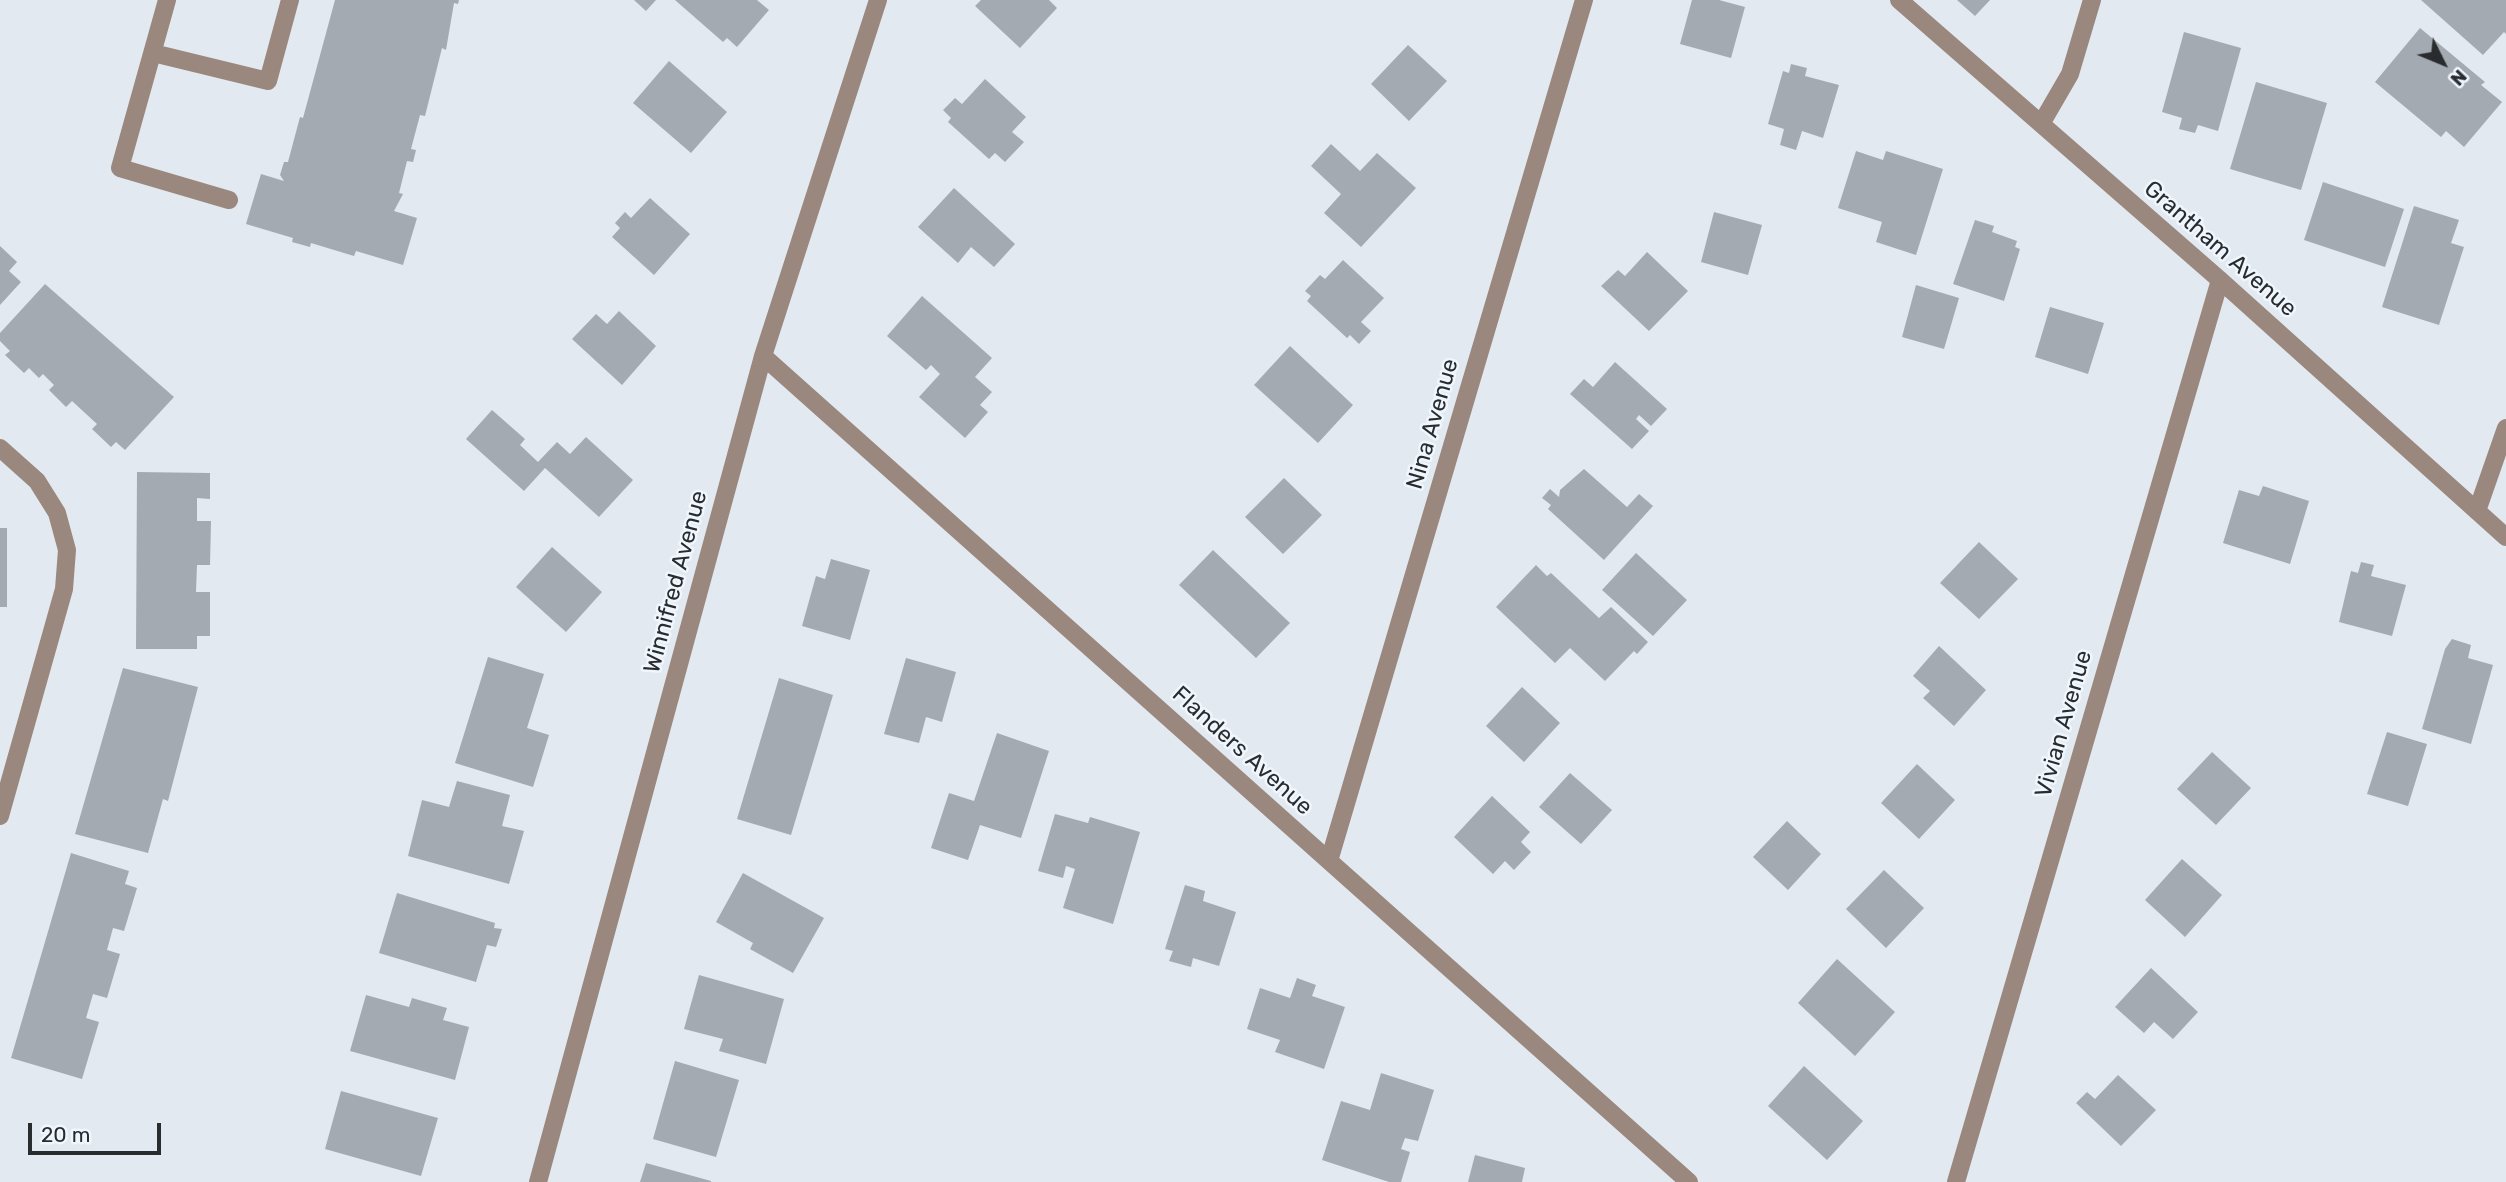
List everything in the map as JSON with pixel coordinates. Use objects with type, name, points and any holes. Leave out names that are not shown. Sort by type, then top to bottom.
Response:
[{"type":"street","points":[[167,0],[120,168],[229,200]]},
{"type":"street","points":[[153,53],[268,81],[290,0]]},
{"type":"street","name":"Winnifred Avenue","points":[[538,1182],[763,356],[878,0]]},
{"type":"street","name":"Nina Avenue","points":[[1329,861],[1584,0]]},
{"type":"street","name":"Grantham Avenue","points":[[1899,0],[2220,280],[2506,537]]},
{"type":"street","points":[[2040,124],[2070,74],[2092,0]]},
{"type":"street","name":"Vivian Avenue","points":[[1956,1182],[2220,280]]},
{"type":"street","name":"Flanders Avenue","points":[[763,356],[1689,1182]]},
{"type":"street","points":[[2477,511],[2506,428]]},
{"type":"street","points":[[0,448],[37,481],[57,513],[67,550],[64,589],[0,816]]},
{"type":"building","points":[[335,0],[459,0],[458,4],[454,3],[446,50],[442,48],[425,116],[420,115],[411,149],[416,150],[413,162],[407,161],[399,193],[403,194],[394,211],[417,218],[403,265],[356,251],[354,256],[311,243],[310,247],[292,242],[293,238],[246,224],[261,174],[284,181],[280,175],[284,162],[288,162],[300,117],[303,118]]},
{"type":"building","points":[[634,0],[656,0],[646,11]]},
{"type":"building","points":[[675,0],[757,0],[769,10],[737,47],[727,38],[723,42]]},
{"type":"building","points":[[981,0],[1049,0],[1057,8],[1020,48],[975,6]]},
{"type":"building","points":[[1692,0],[1719,0],[1745,7],[1731,58],[1680,44]]},
{"type":"building","points":[[1957,0],[1990,0],[1975,16]]},
{"type":"building","points":[[2421,0],[2506,0],[2506,34],[2504,32],[2483,55]]},
{"type":"building","points":[[2420,28],[2485,82],[2481,85],[2502,102],[2464,147],[2446,131],[2441,137],[2375,82]]},
{"type":"building","points":[[2184,32],[2241,48],[2218,131],[2198,125],[2195,133],[2179,129],[2182,118],[2162,112]]},
{"type":"building","points":[[1408,45],[1447,81],[1409,121],[1371,84]]},
{"type":"building","points":[[669,61],[727,112],[691,153],[633,103]]},
{"type":"building","points":[[1791,64],[1807,68],[1805,76],[1839,85],[1823,138],[1802,131],[1796,150],[1780,145],[1784,129],[1768,124],[1783,71],[1789,73]]},
{"type":"building","points":[[985,79],[1026,117],[1012,132],[1024,142],[1005,162],[995,153],[989,159],[948,122],[951,118],[943,110],[955,98],[962,104]]},
{"type":"building","points":[[2256,82],[2327,103],[2301,190],[2230,169]]},
{"type":"building","points":[[1331,144],[1360,171],[1377,153],[1416,188],[1361,247],[1324,213],[1341,194],[1311,166]]},
{"type":"building","points":[[1856,151],[1883,160],[1886,151],[1943,169],[1916,255],[1876,242],[1882,222],[1838,208]]},
{"type":"building","points":[[2323,182],[2404,209],[2385,267],[2304,240]]},
{"type":"building","points":[[954,188],[1015,244],[994,267],[971,247],[958,263],[918,227]]},
{"type":"building","points":[[650,198],[690,234],[654,275],[612,237],[620,228],[615,223],[625,212],[631,218]]},
{"type":"building","points":[[2414,206],[2459,220],[2451,243],[2464,247],[2439,325],[2382,307]]},
{"type":"building","points":[[1714,212],[1762,225],[1748,275],[1701,262]]},
{"type":"building","points":[[1975,220],[1994,226],[1992,232],[2017,241],[2015,247],[2020,249],[2004,301],[1953,284]]},
{"type":"building","points":[[0,246],[17,262],[9,271],[21,282],[0,305]]},
{"type":"building","points":[[1647,252],[1688,291],[1649,331],[1601,286],[1618,270],[1625,276]]},
{"type":"building","points":[[1343,260],[1384,298],[1361,322],[1371,331],[1359,344],[1350,335],[1347,338],[1307,301],[1311,296],[1305,291],[1320,275],[1325,279]]},
{"type":"building","points":[[45,284],[174,397],[125,450],[116,442],[111,447],[92,429],[97,424],[72,401],[66,407],[49,390],[54,385],[43,374],[39,378],[29,368],[24,373],[5,355],[10,351],[0,341],[0,333]]},
{"type":"building","points":[[1916,285],[1959,298],[1944,349],[1902,337]]},
{"type":"building","points":[[922,296],[992,358],[975,377],[992,392],[980,405],[988,412],[965,438],[919,397],[940,374],[931,365],[926,370],[887,336]]},
{"type":"building","points":[[2050,307],[2104,323],[2088,374],[2035,357]]},
{"type":"building","points":[[619,311],[656,346],[622,385],[572,339],[596,314],[607,324]]},
{"type":"building","points":[[1290,346],[1353,405],[1318,443],[1254,385]]},
{"type":"building","points":[[1615,362],[1667,409],[1651,426],[1639,415],[1636,419],[1649,431],[1632,449],[1570,394],[1584,379],[1593,387]]},
{"type":"building","points":[[492,410],[525,439],[520,445],[538,462],[557,442],[570,454],[586,437],[633,480],[599,517],[545,468],[524,491],[466,439]]},
{"type":"building","points":[[1584,469],[1627,507],[1639,494],[1653,506],[1604,560],[1548,509],[1551,505],[1542,498],[1550,489],[1559,497],[1560,490]]},
{"type":"building","points":[[137,472],[210,473],[210,499],[197,498],[197,521],[211,521],[210,565],[197,565],[196,592],[210,592],[210,636],[197,636],[197,649],[136,649]]},
{"type":"building","points":[[1284,478],[1322,515],[1283,554],[1245,517]]},
{"type":"building","points":[[2263,486],[2309,501],[2290,564],[2223,543],[2239,490],[2259,496]]},
{"type":"building","points":[[0,528],[7,528],[7,607],[0,607]]},
{"type":"building","points":[[1979,542],[2018,579],[1979,619],[1940,583]]},
{"type":"building","points":[[552,547],[602,592],[566,632],[516,587]]},
{"type":"building","points":[[1213,550],[1290,623],[1256,658],[1179,585]]},
{"type":"building","points":[[1636,553],[1687,600],[1653,636],[1602,590]]},
{"type":"building","points":[[831,559],[870,570],[850,640],[802,626],[816,576],[825,579]]},
{"type":"building","points":[[2361,562],[2374,565],[2371,576],[2406,585],[2392,636],[2339,622],[2351,571],[2358,573]]},
{"type":"building","points":[[1536,565],[1547,576],[1551,573],[1599,618],[1611,607],[1648,642],[1637,654],[1634,651],[1605,681],[1570,648],[1555,663],[1496,607]]},
{"type":"building","points":[[2452,639],[2471,645],[2468,658],[2493,665],[2471,744],[2422,729],[2445,649]]},
{"type":"building","points":[[1939,646],[1986,690],[1954,726],[1923,698],[1930,691],[1913,676]]},
{"type":"building","points":[[488,657],[544,674],[527,728],[549,735],[533,787],[455,763]]},
{"type":"building","points":[[906,658],[956,672],[942,722],[926,717],[919,743],[884,734]]},
{"type":"building","points":[[123,668],[198,687],[168,801],[163,799],[148,853],[75,834]]},
{"type":"building","points":[[779,678],[833,695],[791,835],[737,819]]},
{"type":"building","points":[[1522,687],[1560,723],[1524,762],[1486,726]]},
{"type":"building","points":[[2387,732],[2427,744],[2408,806],[2367,794]]},
{"type":"building","points":[[997,733],[1049,751],[1021,838],[980,825],[968,860],[931,848],[949,793],[974,801]]},
{"type":"building","points":[[2212,752],[2251,788],[2216,825],[2177,789]]},
{"type":"building","points":[[1917,764],[1955,800],[1919,839],[1881,803]]},
{"type":"building","points":[[1570,773],[1612,810],[1581,844],[1539,807]]},
{"type":"building","points":[[457,781],[510,795],[502,826],[524,831],[509,884],[408,856],[422,800],[449,807]]},
{"type":"building","points":[[1492,796],[1530,832],[1521,842],[1531,852],[1514,870],[1505,861],[1493,874],[1454,837]]},
{"type":"building","points":[[1055,814],[1088,823],[1090,817],[1140,832],[1113,924],[1063,908],[1075,869],[1066,866],[1063,878],[1038,871]]},
{"type":"building","points":[[1787,821],[1821,854],[1788,890],[1753,857]]},
{"type":"building","points":[[71,853],[129,871],[125,884],[137,888],[124,931],[113,928],[107,950],[120,954],[107,998],[93,994],[86,1018],[99,1022],[82,1079],[11,1058]]},
{"type":"building","points":[[2182,859],[2222,895],[2185,937],[2145,900]]},
{"type":"building","points":[[1884,870],[1924,908],[1886,948],[1846,909]]},
{"type":"building","points":[[743,873],[824,918],[793,973],[750,949],[753,943],[716,922]]},
{"type":"building","points":[[1185,885],[1205,891],[1203,901],[1236,912],[1219,966],[1193,958],[1191,967],[1169,961],[1173,951],[1165,949]]},
{"type":"building","points":[[397,893],[495,923],[494,928],[502,929],[496,947],[487,945],[476,982],[379,953]]},
{"type":"building","points":[[1837,959],[1895,1012],[1855,1056],[1798,1003]]},
{"type":"building","points":[[2151,968],[2198,1012],[2173,1039],[2154,1022],[2144,1033],[2115,1007]]},
{"type":"building","points":[[699,975],[784,999],[766,1064],[719,1051],[723,1039],[684,1029]]},
{"type":"building","points":[[1297,978],[1316,985],[1312,996],[1345,1007],[1324,1069],[1275,1052],[1280,1040],[1247,1029],[1260,988],[1290,998]]},
{"type":"building","points":[[366,995],[409,1007],[412,998],[447,1008],[443,1020],[469,1027],[455,1080],[350,1051]]},
{"type":"building","points":[[675,1061],[739,1080],[716,1157],[653,1139]]},
{"type":"building","points":[[1804,1066],[1863,1121],[1827,1160],[1768,1106]]},
{"type":"building","points":[[1381,1073],[1434,1090],[1418,1141],[1405,1138],[1401,1149],[1410,1152],[1401,1182],[1389,1182],[1322,1160],[1341,1101],[1370,1110]]},
{"type":"building","points":[[2118,1075],[2156,1110],[2121,1146],[2076,1103],[2087,1092],[2095,1099]]},
{"type":"building","points":[[341,1091],[438,1118],[421,1176],[325,1149]]},
{"type":"building","points":[[1475,1155],[1525,1168],[1522,1182],[1468,1182]]},
{"type":"building","points":[[646,1163],[711,1181],[711,1182],[640,1182]]}]
